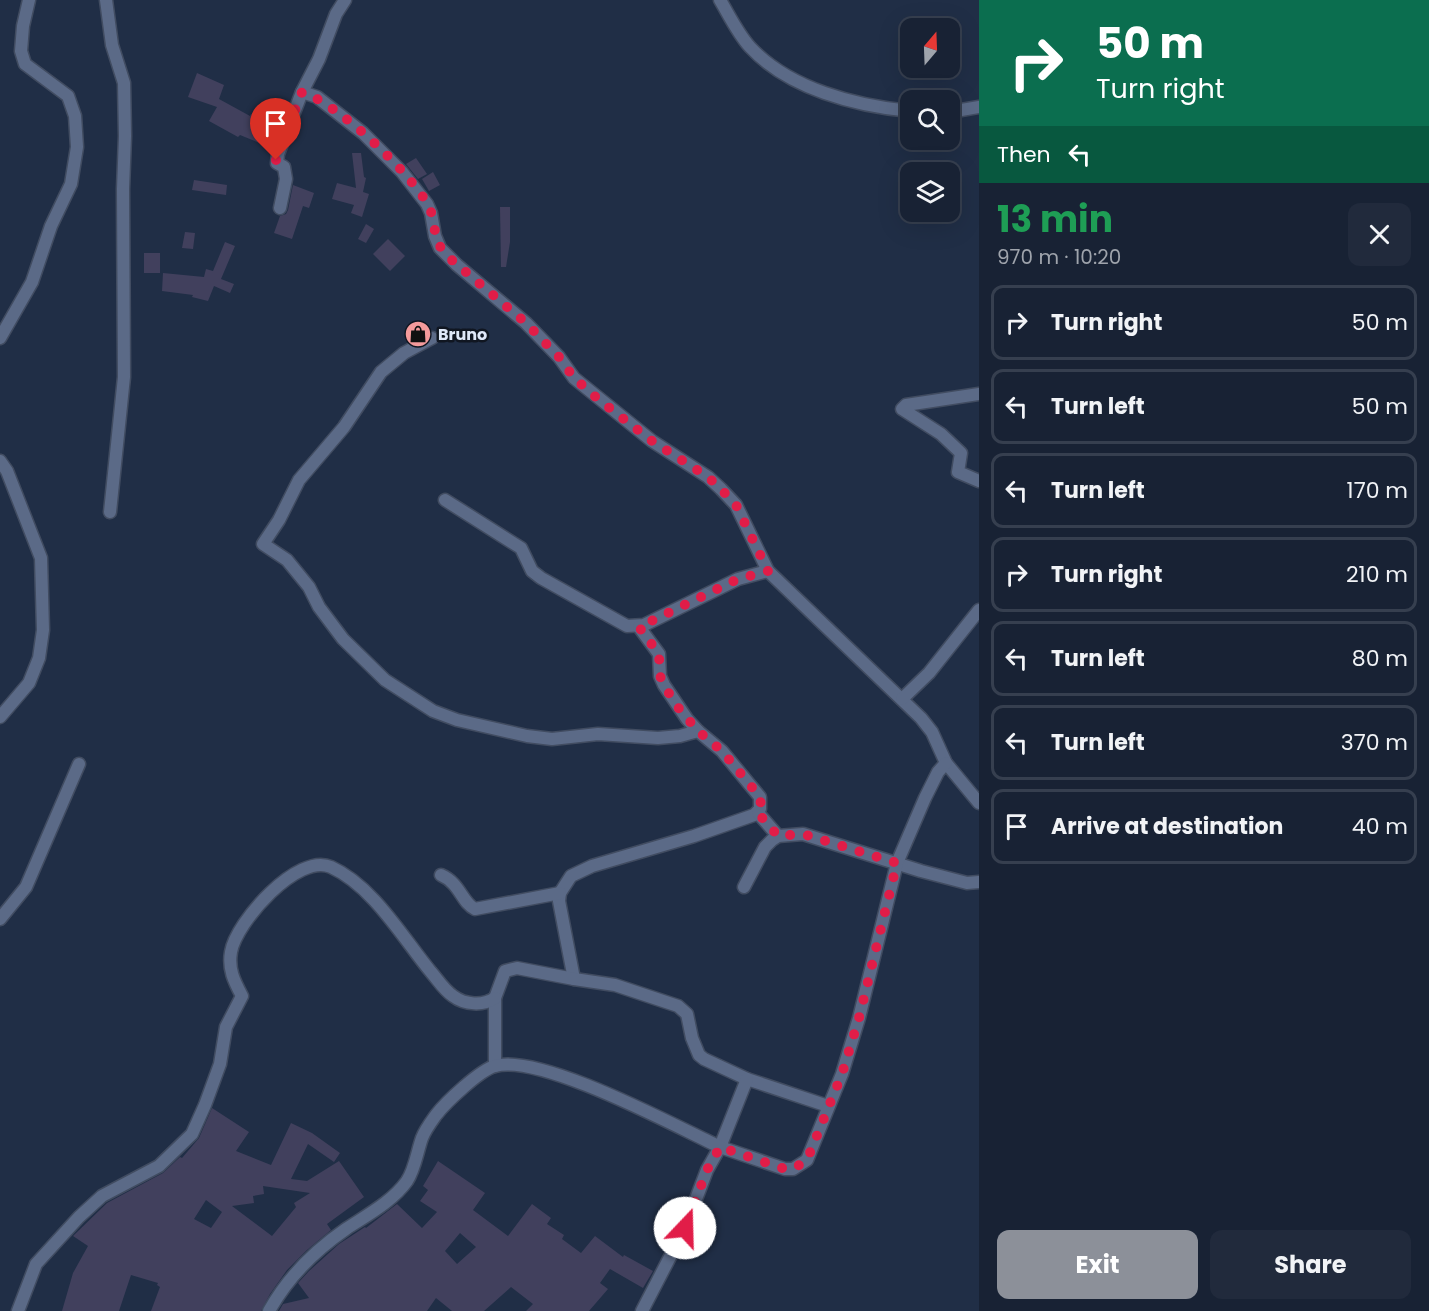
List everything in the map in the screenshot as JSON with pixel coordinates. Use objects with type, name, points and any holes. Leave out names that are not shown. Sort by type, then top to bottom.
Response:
[{"type":"street","points":[[0,338],[32,282],[51,226],[70,184],[76,147],[75,116],[68,96],[25,64],[21,51],[23,26],[29,0]]},
{"type":"street","points":[[106,0],[112,45],[124,83],[125,136],[124,377],[110,512]]},
{"type":"street","points":[[280,208],[286,179],[284,168],[276,160],[302,92],[319,59],[336,14],[345,0]]},
{"type":"street","points":[[720,0],[747,44],[779,72],[844,100],[900,110]]},
{"type":"street","points":[[302,92],[317,97],[363,133],[395,164],[427,204],[440,248],[457,266],[526,323],[559,357],[574,378],[652,441],[708,477],[721,489],[736,505],[768,571],[902,699],[932,732],[946,763],[979,803]]},
{"type":"street","points":[[960,110],[979,107]]},
{"type":"street","points":[[432,338],[404,353],[381,372],[344,427],[299,480],[279,520],[263,544],[287,560],[309,587],[319,607],[343,639],[385,680],[433,711],[457,720],[527,736],[552,739],[597,734],[658,738],[680,736],[698,731]]},
{"type":"street","points":[[979,394],[906,405],[902,410],[944,437],[961,453],[958,472],[979,482]]},
{"type":"street","points":[[0,461],[12,481],[41,558],[43,630],[39,658],[29,683],[0,717]]},
{"type":"street","points":[[445,500],[521,548],[532,571],[541,578],[627,626],[639,627],[738,579],[768,571]]},
{"type":"street","points":[[902,699],[929,673],[979,610]]},
{"type":"street","points":[[574,979],[559,901],[560,892],[571,876],[592,866],[694,836],[758,813],[761,806],[760,797],[722,751],[687,719],[660,676],[659,654],[639,627]]},
{"type":"street","points":[[269,1311],[292,1276],[314,1253],[382,1205],[407,1181],[423,1135],[437,1114],[468,1085],[495,1066],[530,1067],[568,1077],[720,1147],[785,1169],[793,1169],[807,1160],[842,1074],[859,1018],[897,863],[929,789],[946,763]]},
{"type":"street","points":[[0,919],[26,886],[79,764]]},
{"type":"street","points":[[758,813],[778,836]]},
{"type":"street","points":[[744,887],[771,840],[778,836],[803,834],[967,883],[979,882]]},
{"type":"street","points":[[18,1311],[36,1264],[80,1217],[102,1196],[159,1166],[192,1134],[220,1064],[226,1027],[242,996],[231,975],[231,952],[237,936],[267,896],[308,866],[320,864],[329,866],[361,889],[388,916],[452,996],[477,1004],[489,1002],[495,998]]},
{"type":"street","points":[[441,875],[448,878],[463,893],[470,907],[475,909],[560,892]]},
{"type":"street","points":[[495,1066],[495,998],[505,971],[517,968],[615,985],[682,1008],[690,1023],[691,1034],[699,1055],[712,1064],[747,1079],[828,1106]]},
{"type":"street","points":[[642,1311],[685,1228],[707,1170],[720,1147],[747,1079]]},
{"type":"building","points":[[197,73],[224,85],[219,99],[250,116],[251,114],[277,124],[269,147],[240,135],[238,137],[209,121],[217,107],[188,97]]},
{"type":"building","points":[[352,153],[361,153],[366,178],[363,192],[369,194],[362,217],[351,213],[354,205],[332,199],[337,183],[356,188]]},
{"type":"building","points":[[416,158],[427,174],[418,179],[406,164]]},
{"type":"building","points":[[433,172],[440,185],[429,191],[422,179]]},
{"type":"building","points":[[194,180],[227,185],[226,195],[192,190]]},
{"type":"building","points":[[293,185],[314,193],[309,208],[303,206],[292,239],[274,233],[280,216],[286,214],[288,210]]},
{"type":"building","points":[[500,207],[510,207],[510,242],[506,267],[501,267]]},
{"type":"building","points":[[366,224],[374,229],[366,243],[358,239]]},
{"type":"building","points":[[185,232],[195,233],[193,249],[182,248]]},
{"type":"building","points":[[388,239],[405,256],[390,271],[373,254]]},
{"type":"building","points":[[225,242],[235,246],[221,279],[234,284],[230,293],[214,286],[208,301],[192,297],[193,295],[162,291],[163,273],[204,277],[206,269],[213,271]]},
{"type":"building","points":[[144,253],[160,253],[160,273],[144,273]]},
{"type":"building","points":[[212,1108],[249,1132],[236,1151],[271,1165],[291,1123],[312,1133],[340,1153],[334,1162],[308,1144],[291,1179],[307,1181],[339,1161],[364,1197],[327,1224],[331,1230],[287,1270],[261,1311],[151,1311],[160,1287],[158,1283],[131,1275],[119,1311],[62,1311],[73,1273],[88,1246],[73,1236],[107,1203],[163,1173],[180,1157],[182,1158],[199,1138]],"holes":[[[263,1186],[310,1193],[294,1203],[296,1207],[272,1236],[232,1206],[254,1203],[253,1196],[264,1194]],[[206,1200],[222,1212],[211,1228],[194,1219]]]},
{"type":"building","points":[[438,1161],[485,1193],[473,1210],[508,1236],[532,1204],[551,1218],[547,1224],[564,1235],[562,1239],[581,1253],[595,1236],[623,1257],[624,1255],[653,1271],[643,1288],[610,1269],[600,1283],[608,1289],[589,1311],[526,1311],[533,1304],[511,1287],[484,1311],[452,1311],[436,1298],[427,1311],[279,1311],[283,1304],[309,1298],[298,1283],[309,1271],[339,1244],[366,1228],[397,1204],[422,1228],[437,1212],[420,1201],[428,1190],[423,1186]],"holes":[[[460,1233],[476,1247],[457,1264],[445,1251]]]},
{"type":"place","name":"Bruno","points":[[418,334]]},
{"type":"route","points":[[276,160],[302,92],[317,97],[363,133],[417,189],[431,213],[435,236],[440,248],[457,266],[526,323],[559,357],[574,378],[598,399],[652,441],[708,477],[736,505],[768,571],[738,579],[639,627],[659,654],[660,676],[664,685],[687,719],[722,751],[760,797],[761,806],[758,813],[778,836],[803,834],[897,863],[859,1018],[842,1074],[807,1160],[799,1167],[785,1169],[720,1147],[707,1170],[685,1228]]}]
